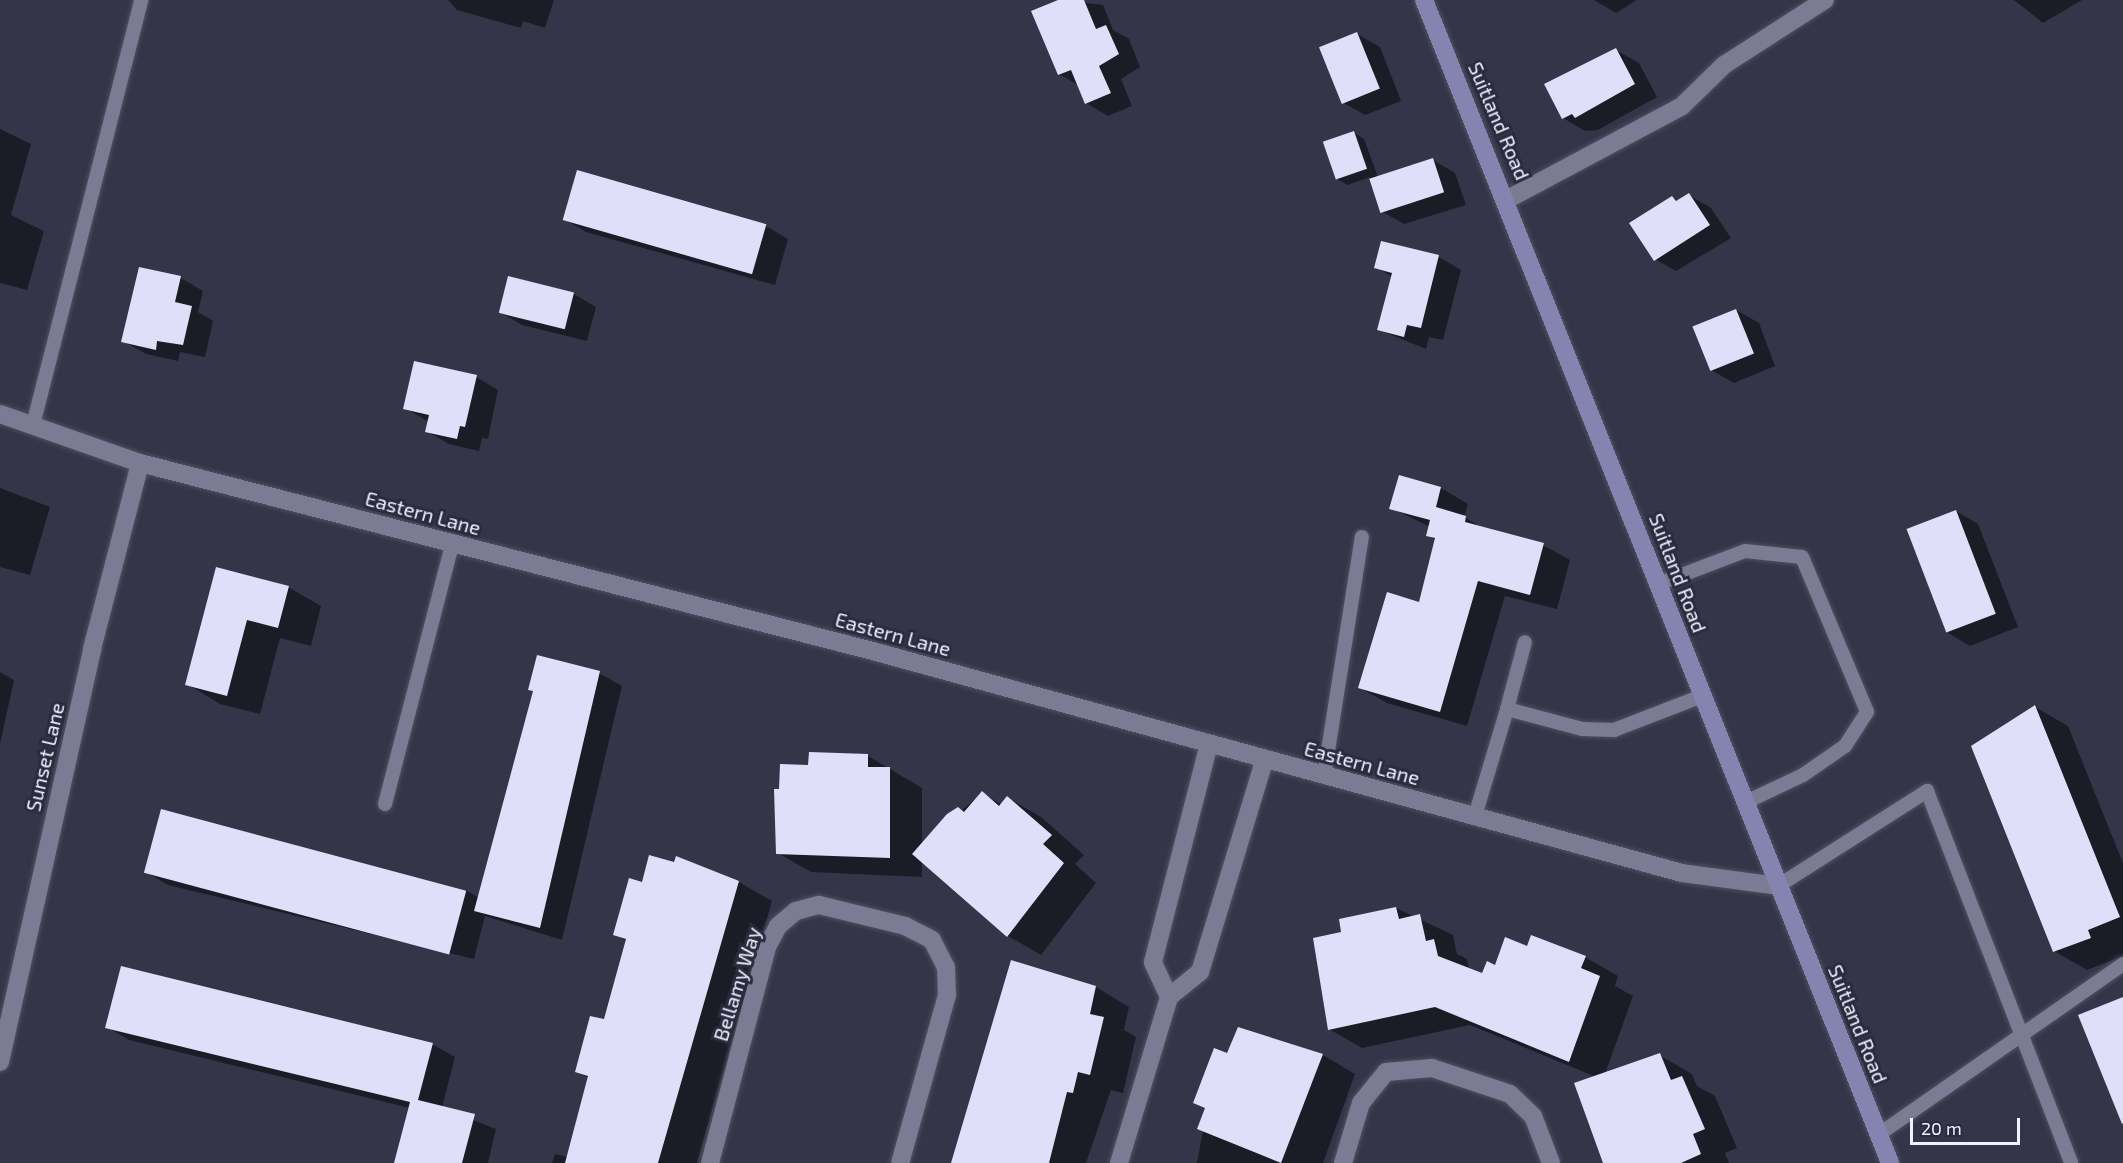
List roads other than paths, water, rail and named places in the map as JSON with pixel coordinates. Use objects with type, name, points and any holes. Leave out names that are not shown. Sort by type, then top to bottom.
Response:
[{"type":"main road","name":"Suitland Road","points":[[1424,0],[1508,199],[1744,802],[1890,1163]]},
{"type":"street","points":[[1508,199],[1682,106],[1724,65],[1825,0]]},
{"type":"street","name":"Eastern Lane","points":[[0,414],[140,463],[1209,744],[1264,761],[1682,873],[1778,886]]},
{"type":"street","name":"Sunset Lane","points":[[0,1062],[92,649],[140,463]]},
{"type":"street","points":[[1169,997],[1153,962],[1209,744]]},
{"type":"street","points":[[1119,1163],[1169,997],[1200,972],[1264,761]]},
{"type":"street","name":"Bellamy Way","points":[[710,1163],[767,947],[778,926],[796,911],[819,905],[905,926],[933,940],[946,967],[946,995],[900,1163]]},
{"type":"street","points":[[1343,1163],[1361,1103],[1386,1072],[1432,1068],[1510,1094],[1533,1116],[1551,1163]]},
{"type":"lane","points":[[33,426],[141,0]]},
{"type":"lane","points":[[1324,777],[1362,537]]},
{"type":"lane","points":[[385,804],[452,544]]},
{"type":"lane","points":[[1658,584],[1745,551],[1802,557],[1867,712],[1845,746],[1803,775],[1744,802]]},
{"type":"lane","points":[[1475,816],[1525,642]]},
{"type":"lane","points":[[1507,709],[1582,729],[1614,730],[1702,696]]},
{"type":"lane","points":[[1778,886],[1927,791],[2022,1031],[2071,1163]]},
{"type":"lane","points":[[1878,1135],[2022,1031],[2123,964]]}]
